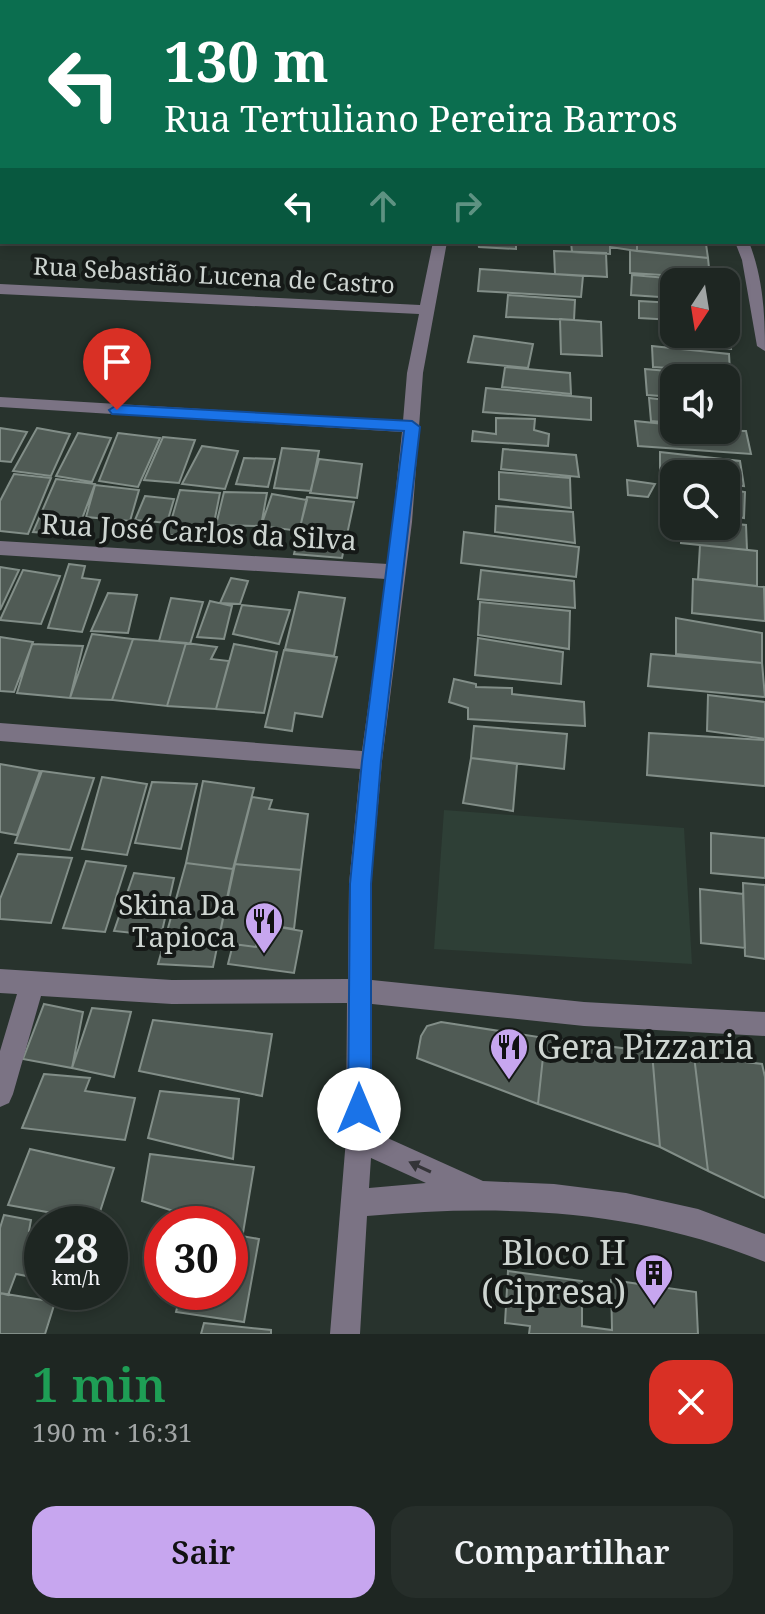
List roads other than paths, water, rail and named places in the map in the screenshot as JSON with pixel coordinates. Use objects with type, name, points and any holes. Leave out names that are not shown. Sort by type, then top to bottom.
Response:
[{"type":"street","points":[[345,1334],[359,1139],[360,884],[371,761],[412,427],[415,373],[440,244]]},
{"type":"street","points":[[743,244],[749,260],[765,346]]},
{"type":"street","name":"Rua Sebastião Lucena de Castro","points":[[0,289],[426,310]]},
{"type":"street","points":[[0,402],[412,427]]},
{"type":"street","name":"Rua José Carlos da Silva","points":[[0,548],[395,572]]},
{"type":"street","points":[[0,732],[371,761]]},
{"type":"street","points":[[0,981],[172,992],[360,991],[584,1014],[765,1024]]},
{"type":"street","points":[[0,1094],[32,985]]},
{"type":"street","points":[[359,1139],[481,1195]]},
{"type":"street","points":[[353,1203],[481,1195],[609,1204],[679,1219],[744,1238],[765,1248]]},
{"type":"place","name":"Skina Da Tapioca","points":[[264,955]]},
{"type":"place","name":"Gera Pizzaria","points":[[509,1081]]},
{"type":"place","name":"Bloco H (Cipresa)","points":[[654,1307]]}]
